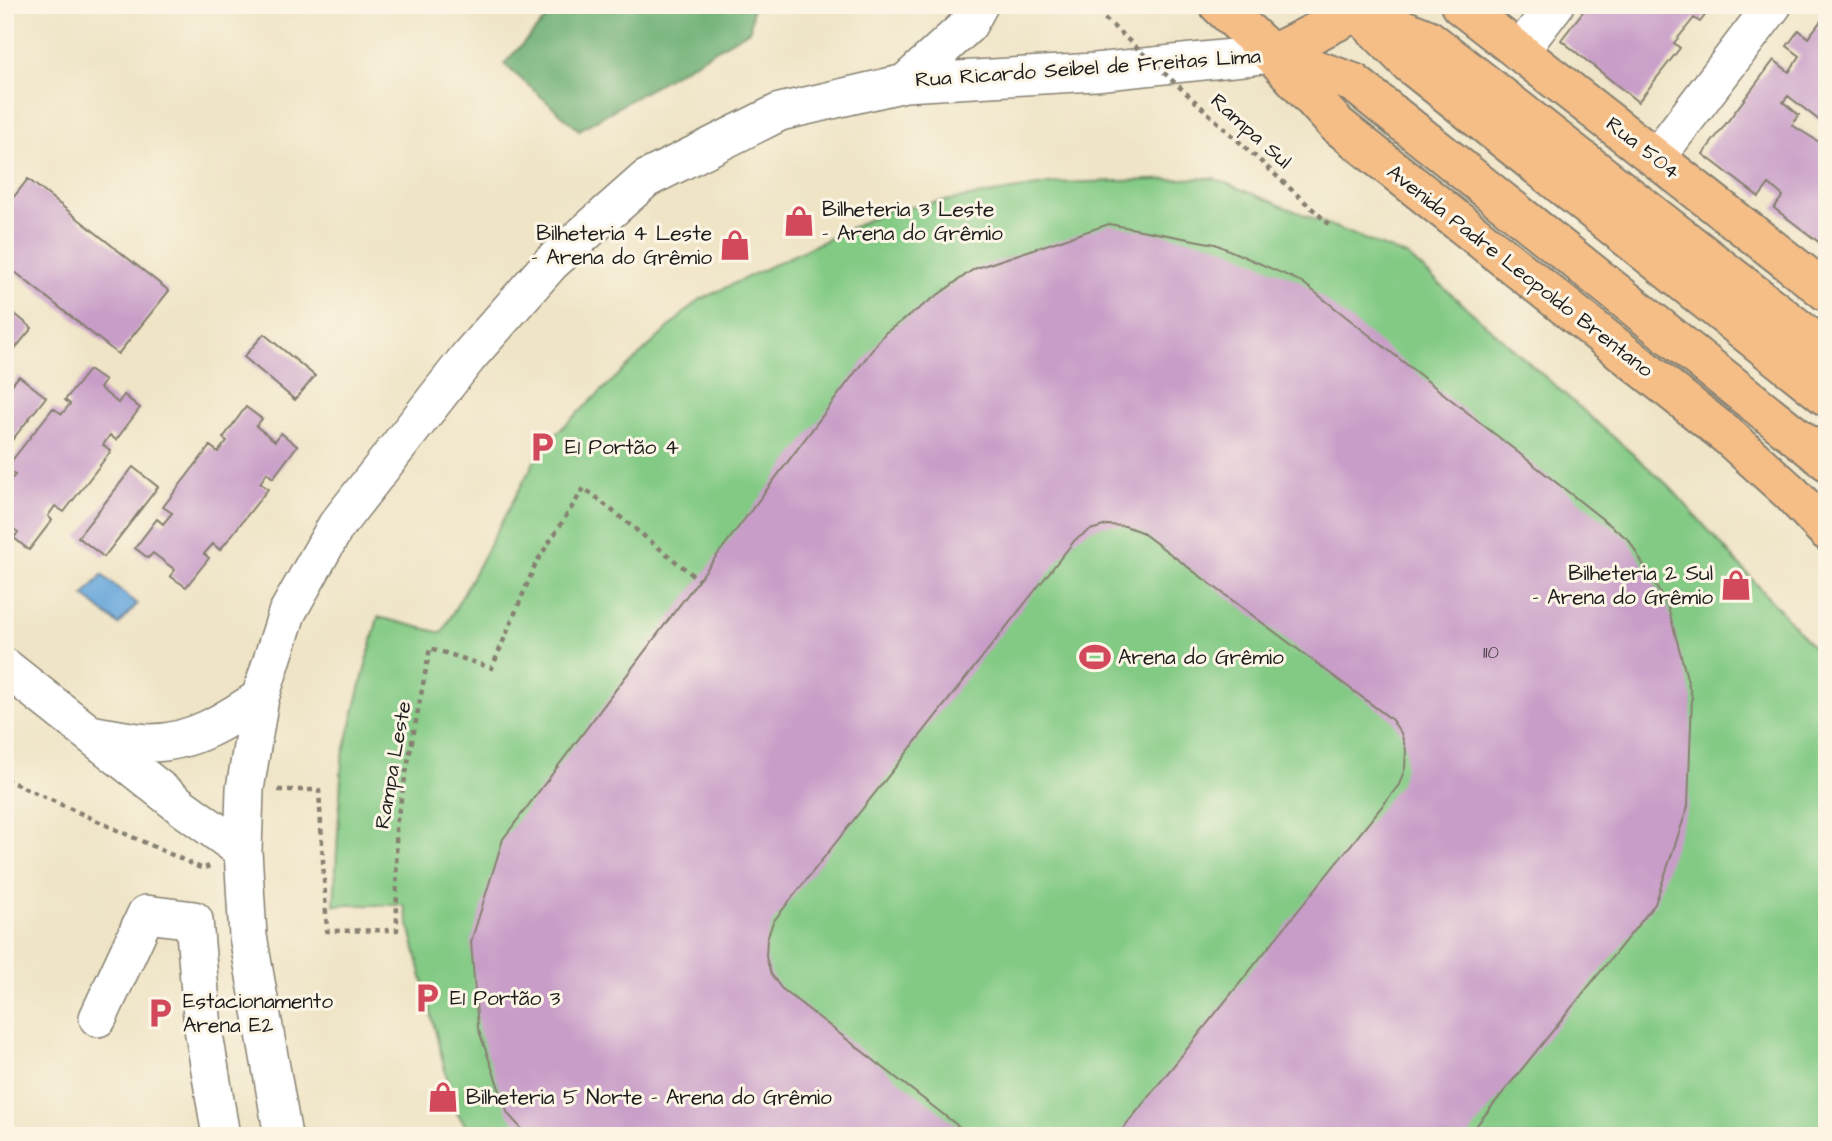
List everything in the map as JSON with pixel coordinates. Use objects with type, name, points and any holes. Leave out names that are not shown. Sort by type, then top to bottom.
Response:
[{"type":"main road","name":"Avenida Padre Leopoldo Brentano","points":[[1219,5],[1272,54],[1336,124],[1728,436],[1791,493],[1827,531]]},
{"type":"main road","name":"Rua 504","points":[[1460,5],[1656,158],[1823,280]]},
{"type":"main road","points":[[1272,54],[1355,8]]},
{"type":"main road","points":[[1355,8],[1410,64],[1827,397]]},
{"type":"main road","points":[[1355,8],[1428,39],[1827,351]]},
{"type":"main road","points":[[1272,54],[1354,83],[1827,461]]},
{"type":"main road","points":[[1569,148],[1656,158]]},
{"type":"street","name":"Rua Ricardo Seibel de Freitas Lima","points":[[905,83],[968,25],[979,5]]},
{"type":"street","points":[[1519,51],[1555,5]]},
{"type":"street","points":[[1656,158],[1773,5]]},
{"type":"street","name":"Rua Ricardo Seibel de Freitas Lima","points":[[283,1136],[248,936],[243,851],[246,789],[260,698],[287,613],[336,526],[469,356],[551,263],[646,179],[780,112],[905,83],[1095,72],[1272,54]]},
{"type":"street","points":[[5,667],[182,807],[243,851]]},
{"type":"street","points":[[89,734],[151,743],[199,734],[226,721],[260,698]]},
{"type":"street","points":[[98,1018],[146,914],[194,920],[203,1028],[221,1136]]},
{"type":"path","name":"Rampa Sul","points":[[1090,5],[1329,224]]},
{"type":"path","name":"Rampa Leste","points":[[246,789],[318,790],[327,931],[397,930],[396,825],[430,648],[492,668],[536,563],[584,488],[699,580]]},
{"type":"path","points":[[5,779],[202,869],[243,851]]},
{"type":"green space","points":[[559,5],[753,5],[750,30],[579,130],[504,64]]},
{"type":"green space","name":"Arena do Grêmio","points":[[1213,178],[1409,257],[1669,486],[1827,663],[1827,1136],[473,1136],[455,1110],[404,905],[334,905],[342,760],[378,617],[442,633],[542,447],[697,301],[889,210],[1056,183]]},
{"type":"water","points":[[102,575],[137,604],[119,625],[84,596]]},
{"type":"building","points":[[1588,5],[1713,5],[1700,22],[1694,18],[1674,43],[1680,48],[1638,102],[1561,40]]},
{"type":"building","points":[[1827,21],[1827,111],[1820,121],[1788,96],[1783,102],[1799,115],[1792,125],[1827,147],[1827,234],[1820,243],[1774,208],[1783,196],[1769,184],[1759,197],[1703,154],[1774,60],[1789,72],[1800,56],[1787,46],[1799,30],[1808,38],[1820,22],[1824,25]]},
{"type":"building","points":[[28,179],[169,291],[118,354],[5,264],[5,208]]},
{"type":"building","name":"Arena do Grêmio","points":[[1109,224],[1215,244],[1302,282],[1629,540],[1668,607],[1692,697],[1688,806],[1655,904],[1468,1136],[1117,1136],[1399,785],[1405,768],[1406,750],[1401,733],[1391,719],[1141,532],[1125,526],[1107,525],[1090,530],[1075,540],[773,922],[767,939],[766,957],[771,974],[781,988],[971,1136],[528,1136],[508,1114],[478,1028],[471,942],[503,839],[885,333],[974,269]]},
{"type":"building","points":[[5,306],[32,328],[5,361]]},
{"type":"building","points":[[264,334],[315,376],[295,400],[244,357]]},
{"type":"building","points":[[89,370],[105,381],[100,388],[118,403],[124,395],[140,408],[116,440],[110,435],[103,445],[111,451],[64,512],[55,506],[48,516],[52,520],[29,550],[14,538],[18,532],[5,523],[5,485],[15,475],[6,468],[53,408],[62,414],[70,404],[65,400]]},
{"type":"building","points":[[19,376],[46,397],[5,449],[5,393]]},
{"type":"building","points":[[246,407],[262,419],[256,426],[275,441],[281,433],[297,446],[273,478],[267,473],[260,483],[268,489],[220,550],[213,544],[204,554],[209,558],[186,587],[170,576],[175,570],[153,553],[148,558],[135,548],[157,519],[163,524],[172,513],[163,507],[210,446],[218,452],[227,441],[223,438]]},
{"type":"building","points":[[133,467],[158,487],[104,557],[78,537]]},
{"type":"place","name":"Bilheteria 3 Leste - Arena do Grêmio","points":[[799,221]]},
{"type":"place","name":"Bilheteria 4 Leste - Arena do Grêmio","points":[[735,245]]},
{"type":"place","name":"E1 Portão 4","points":[[542,447]]},
{"type":"place","name":"Bilheteria 2 Sul - Arena do Grêmio","points":[[1736,585]]},
{"type":"place","name":"Arena do Grêmio","points":[[1095,657]]},
{"type":"place","name":"E1 Portão 3","points":[[427,998]]},
{"type":"place","name":"Estacionamento Arena E2","points":[[160,1013]]},
{"type":"place","name":"Bilheteria 5 Norte - Arena do Grêmio","points":[[443,1097]]}]
